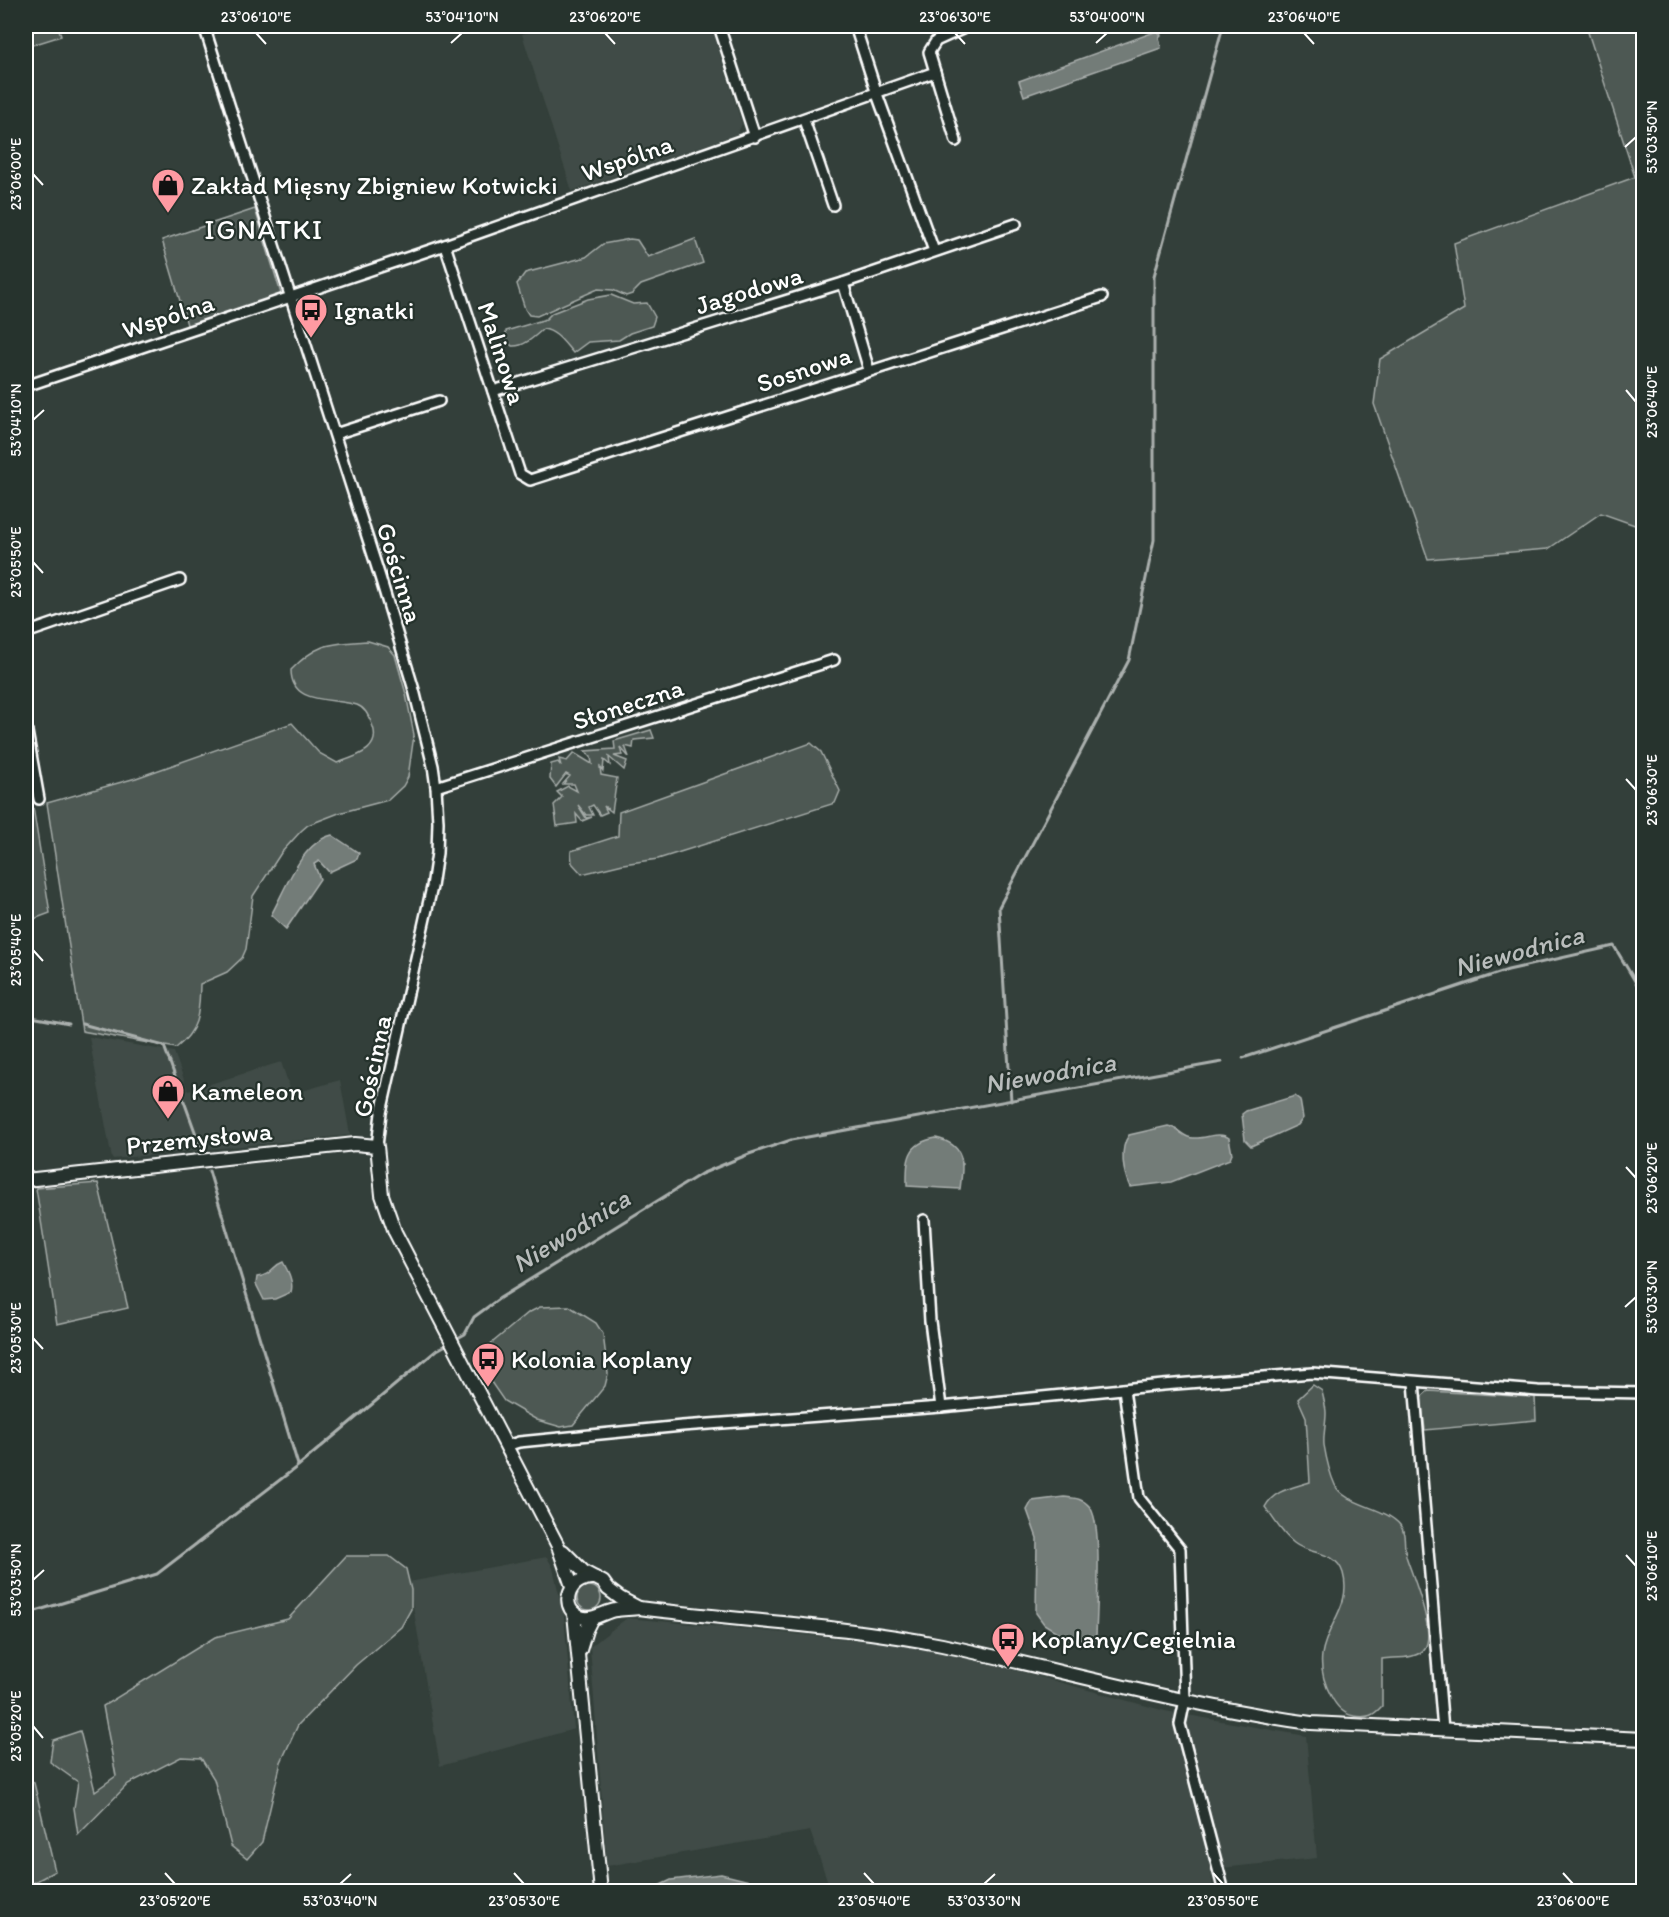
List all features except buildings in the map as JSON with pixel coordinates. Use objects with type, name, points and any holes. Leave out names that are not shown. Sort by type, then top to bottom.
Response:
[{"type":"street","name":"Gościnna","points":[[204,26],[335,434],[414,690],[433,766],[436,788],[437,843],[432,887],[381,1113],[377,1146]]},
{"type":"street","points":[[719,26],[755,137]]},
{"type":"street","points":[[855,26],[934,251]]},
{"type":"street","points":[[956,141],[929,56],[932,44],[969,26]]},
{"type":"street","name":"Wspólna","points":[[26,386],[755,137],[934,72]]},
{"type":"street","points":[[804,120],[833,205]]},
{"type":"street","name":"Jagodowa","points":[[492,391],[843,283],[1016,224]]},
{"type":"street","name":"Malinowa","points":[[445,244],[520,474]]},
{"type":"street","points":[[843,283],[869,370]]},
{"type":"street","name":"Sosnowa","points":[[520,474],[530,480],[1102,297]]},
{"type":"street","points":[[335,434],[439,401]]},
{"type":"street","points":[[26,633],[180,580]]},
{"type":"street","name":"Słoneczna","points":[[436,788],[834,660]]},
{"type":"street","points":[[26,726],[39,799]]},
{"type":"street","name":"Przemysłowa","points":[[26,1180],[355,1144],[377,1146]]},
{"type":"street","points":[[377,1146],[382,1195],[395,1232],[558,1546],[572,1586]]},
{"type":"street","points":[[924,1220],[930,1320],[941,1407]]},
{"type":"street","points":[[506,1446],[519,1442],[682,1426],[941,1407],[1312,1373],[1538,1391],[1644,1393]]},
{"type":"street","points":[[1414,1382],[1443,1730]]},
{"type":"street","points":[[1124,1389],[1139,1498],[1180,1549],[1185,1700],[1180,1724],[1222,1884]]},
{"type":"street","points":[[558,1546],[576,1566],[639,1608]]},
{"type":"street","points":[[595,1578],[586,1577],[578,1580],[568,1594],[568,1603],[574,1613],[601,1892]]},
{"type":"street","points":[[578,1657],[586,1630],[608,1606],[610,1598],[608,1589]]},
{"type":"street","points":[[574,1613],[579,1616],[598,1616],[615,1610],[639,1608],[862,1633],[940,1645],[1185,1700],[1272,1718],[1311,1723],[1644,1739]]},
{"type":"shaded area","points":[[26,26],[58,26],[61,36],[26,47]]},
{"type":"shaded area","points":[[548,26],[711,26],[742,124],[737,134],[572,191],[522,34]]},
{"type":"shaded area","points":[[1586,26],[1643,26],[1643,528],[1601,513],[1548,549],[1428,559],[1374,404],[1380,359],[1464,309],[1454,243],[1635,177]]},
{"type":"shaded area","points":[[1157,31],[1161,35],[1159,37],[1161,48],[1024,96],[1019,81]]},
{"type":"shaded area","points":[[255,209],[282,297],[188,328],[162,240]]},
{"type":"shaded area","points":[[630,239],[637,240],[648,257],[695,239],[703,263],[641,285],[632,294],[626,296],[613,290],[598,289],[537,316],[529,315],[517,284],[525,273],[586,257],[603,244]]},
{"type":"shaded area","points":[[611,295],[633,304],[647,303],[655,317],[652,326],[630,333],[619,340],[588,342],[573,353],[556,335],[543,329],[521,345],[512,346],[507,341],[506,331],[546,319],[552,313],[588,299]]},
{"type":"shaded area","points":[[368,641],[388,647],[395,655],[406,694],[414,735],[408,777],[403,786],[388,800],[339,813],[308,825],[281,853],[253,896],[246,949],[242,958],[227,972],[200,984],[198,1012],[194,1027],[176,1048],[82,1031],[47,803],[136,778],[292,723],[319,753],[337,763],[360,754],[367,750],[374,739],[371,722],[364,710],[357,705],[306,695],[298,690],[293,682],[291,670],[317,649],[334,644]]},
{"type":"shaded area","points":[[651,730],[654,738],[634,740],[633,748],[625,746],[629,757],[620,747],[622,755],[614,756],[627,761],[624,770],[609,757],[610,765],[604,760],[603,771],[600,767],[601,775],[617,778],[612,812],[604,806],[607,812],[600,815],[593,805],[589,807],[593,815],[586,815],[578,805],[586,818],[592,817],[582,821],[576,814],[577,823],[557,826],[554,805],[562,797],[557,792],[568,786],[577,791],[574,784],[563,784],[570,776],[566,774],[556,787],[550,779],[551,764],[558,762],[561,766],[559,759],[567,761],[574,753],[592,764],[591,757],[585,751],[615,749],[614,741]]},
{"type":"shaded area","points":[[811,743],[821,752],[840,791],[835,803],[658,859],[623,864],[582,874],[572,863],[571,851],[618,836],[619,812]]},
{"type":"shaded area","points":[[33,807],[50,913],[26,922],[26,810]]},
{"type":"shaded area","points":[[332,835],[359,853],[357,859],[329,872],[319,861],[314,864],[320,879],[286,929],[271,915],[303,857],[321,840]]},
{"type":"shaded area","points":[[89,1037],[174,1052],[188,1091],[281,1062],[292,1094],[340,1080],[350,1135],[112,1159]]},
{"type":"shaded area","points":[[1295,1096],[1300,1100],[1303,1118],[1298,1125],[1251,1146],[1245,1140],[1242,1114]]},
{"type":"shaded area","points":[[1168,1126],[1190,1138],[1221,1135],[1229,1138],[1232,1154],[1230,1159],[1171,1182],[1130,1187],[1123,1161],[1124,1147],[1129,1135]]},
{"type":"shaded area","points":[[936,1138],[953,1145],[961,1157],[960,1189],[907,1186],[910,1154],[919,1144]]},
{"type":"shaded area","points":[[98,1183],[128,1308],[57,1324],[36,1188]]},
{"type":"shaded area","points":[[283,1262],[291,1280],[291,1292],[275,1299],[264,1300],[256,1284],[257,1277],[266,1274]]},
{"type":"shaded area","points":[[569,1306],[596,1323],[603,1334],[608,1374],[605,1386],[573,1425],[561,1427],[537,1420],[504,1401],[484,1372],[481,1359],[487,1347],[528,1313],[540,1307]]},
{"type":"shaded area","points":[[1313,1385],[1322,1391],[1326,1408],[1324,1445],[1335,1485],[1347,1497],[1385,1514],[1400,1525],[1406,1556],[1428,1629],[1428,1640],[1422,1652],[1411,1656],[1382,1659],[1382,1706],[1367,1716],[1350,1715],[1340,1709],[1331,1696],[1323,1676],[1322,1659],[1325,1643],[1342,1603],[1345,1589],[1343,1573],[1339,1565],[1328,1556],[1300,1547],[1290,1539],[1265,1507],[1278,1493],[1310,1482],[1306,1417],[1298,1399]]},
{"type":"shaded area","points":[[1428,1391],[1535,1397],[1536,1420],[1425,1430],[1421,1397]]},
{"type":"shaded area","points":[[1064,1497],[1084,1501],[1094,1516],[1098,1549],[1096,1640],[1068,1639],[1044,1624],[1036,1613],[1037,1538],[1027,1510],[1032,1501]]},
{"type":"shaded area","points":[[346,1556],[389,1556],[406,1569],[411,1590],[411,1609],[401,1627],[356,1665],[298,1725],[281,1762],[262,1842],[247,1859],[231,1846],[214,1779],[201,1758],[181,1757],[128,1784],[78,1835],[74,1808],[78,1782],[50,1762],[53,1740],[80,1731],[95,1791],[116,1776],[103,1706],[215,1637],[288,1619]]},
{"type":"shaded area","points":[[547,1557],[553,1568],[564,1617],[574,1729],[440,1766],[409,1582]]},
{"type":"shaded area","points":[[589,1586],[597,1590],[601,1598],[597,1606],[589,1610],[581,1606],[577,1598],[581,1590]]},
{"type":"shaded area","points":[[627,1618],[930,1647],[1165,1711],[1306,1736],[1317,1858],[1211,1869],[1213,1891],[831,1891],[810,1831],[607,1866],[590,1647]]},
{"type":"shaded area","points":[[29,1778],[34,1783],[55,1871],[31,1884],[26,1878],[26,1779]]},
{"type":"shaded area","points":[[721,1874],[753,1882],[762,1891],[648,1891],[671,1880]]},
{"type":"waterway","points":[[1011,1101],[999,907],[1129,660],[1154,540],[1154,276],[1223,26]]},
{"type":"waterway","name":"Niewodnica","points":[[1243,1058],[1508,970],[1614,946],[1644,996]]},
{"type":"waterway","points":[[26,1016],[69,1024]]},
{"type":"waterway","points":[[82,1024],[164,1046],[202,1151]]},
{"type":"waterway","name":"Niewodnica","points":[[454,1340],[465,1334],[474,1317],[500,1298],[701,1174],[749,1154],[791,1140],[1222,1062]]},
{"type":"waterway","points":[[209,1171],[298,1465]]},
{"type":"waterway","name":"Niewodnica","points":[[26,1614],[157,1574],[298,1466],[437,1350],[448,1344]]},
{"type":"place","name":"Zakład Mięsny Zbigniew Kotwicki","points":[[168,214]]},
{"type":"place","name":"Ignatki","points":[[311,339]]},
{"type":"place","name":"Kameleon","points":[[168,1120]]},
{"type":"place","name":"Kolonia Koplany","points":[[488,1388]]},
{"type":"place","name":"Koplany/Cegielnia","points":[[1008,1668]]},
{"type":"district","name":"IGNATKI","points":[[264,229]]}]
